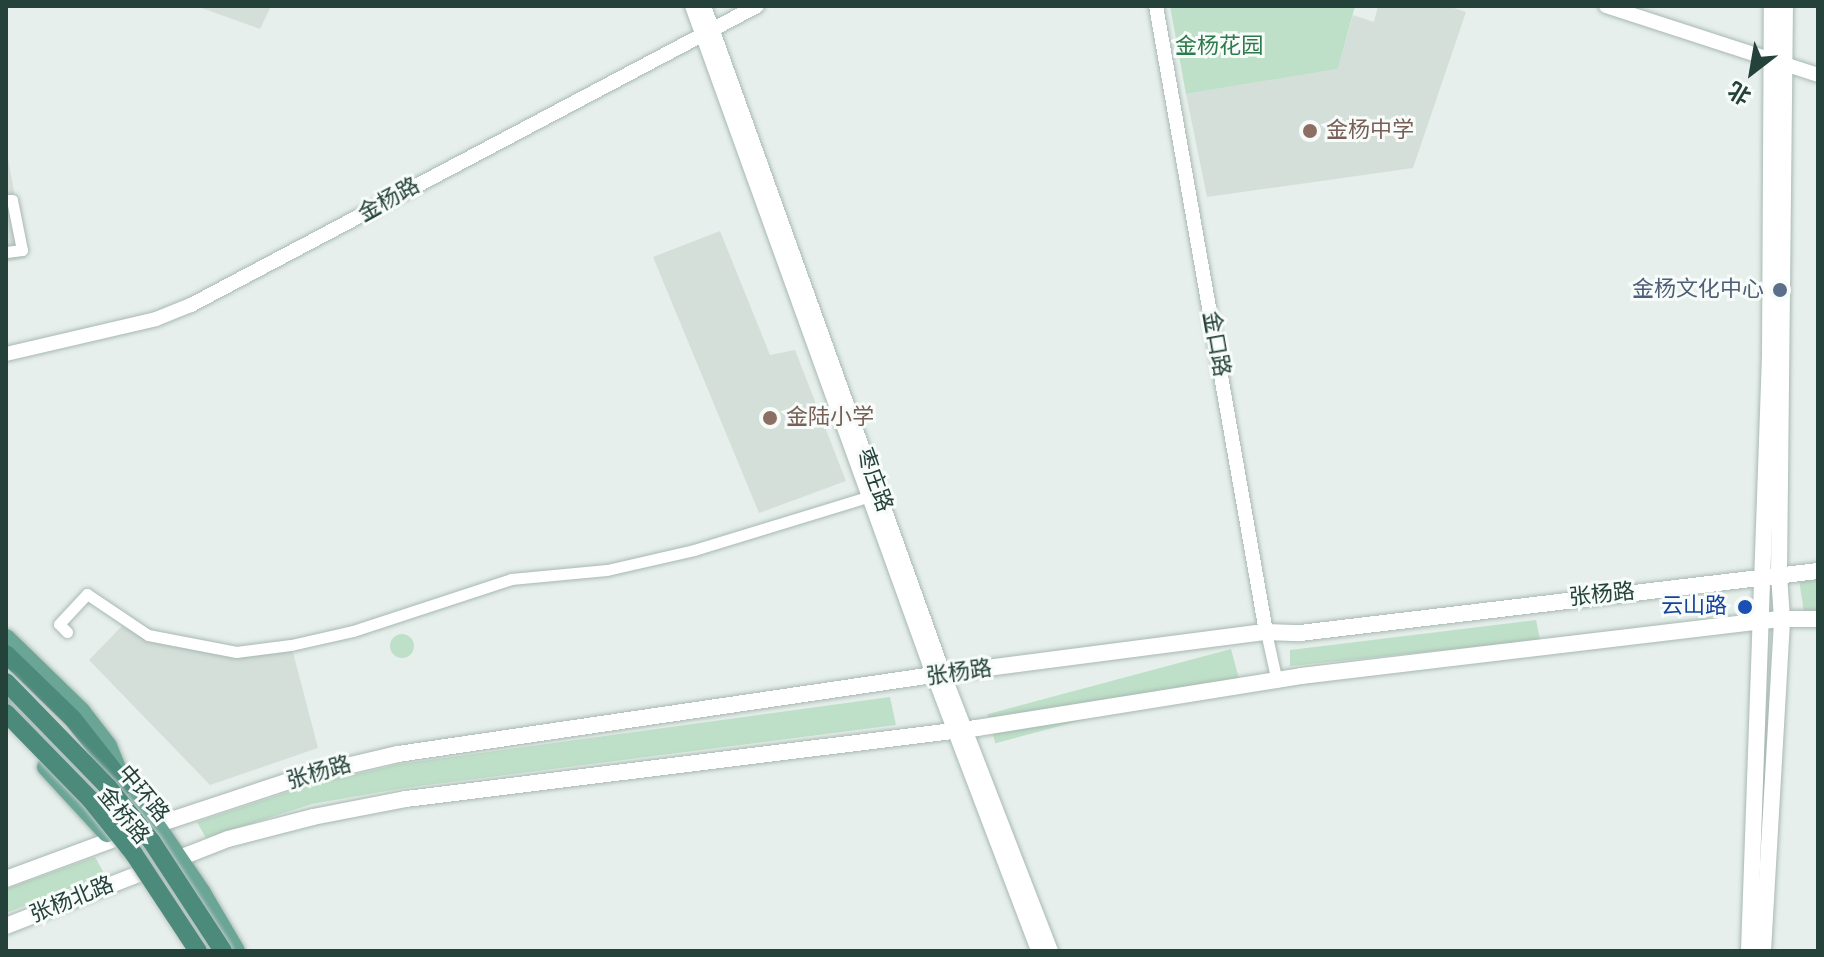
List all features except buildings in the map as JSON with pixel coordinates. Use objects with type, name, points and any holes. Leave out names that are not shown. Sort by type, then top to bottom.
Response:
[{"type":"highway","points":[[6,654],[73,719],[125,785]]},
{"type":"highway","name":"中环路","points":[[6,682],[98,776],[152,842],[223,951]]},
{"type":"highway","name":"中环路","points":[[6,710],[90,799],[134,854],[198,951]]},
{"type":"main road","points":[[1772,6],[1778,62]]},
{"type":"main road","points":[[1749,951],[1762,622],[1772,576],[1778,62],[1785,6]]},
{"type":"main road","name":"张杨路","points":[[112,839],[304,776],[398,754],[939,675],[1266,632],[1300,633],[1818,571]]},
{"type":"main road","points":[[1763,951],[1782,619],[1772,576]]},
{"type":"main road","name":"张杨路","points":[[147,869],[177,857],[313,817],[406,799],[962,729],[1301,676],[1782,619],[1818,619]]},
{"type":"main road","name":"金桥路","points":[[6,638],[81,711],[108,746],[125,785]]},
{"type":"main road","name":"金桥路","points":[[6,673],[125,785],[156,825],[236,951]]},
{"type":"main road","points":[[6,710],[34,724],[134,832],[152,846],[177,857]]},
{"type":"main road","name":"金桥路","points":[[6,725],[112,839],[138,852],[188,951]]},
{"type":"main road","name":"张杨北路","points":[[6,879],[112,839]]},
{"type":"main road","points":[[147,869],[210,951]]},
{"type":"main road","name":"张杨北路","points":[[6,926],[147,869]]},
{"type":"street","name":"枣庄路","points":[[692,6],[708,32]]},
{"type":"street","name":"枣庄路","points":[[704,6],[708,32],[939,675],[1051,951]]},
{"type":"street","name":"金杨路","points":[[6,354],[156,319],[191,305],[757,6]]},
{"type":"street","name":"金口路","points":[[1156,6],[1277,682]]},
{"type":"street","points":[[1606,6],[1818,75]]},
{"type":"street","points":[[6,200],[12,200],[22,250],[6,252]]},
{"type":"street","points":[[67,632],[59,624],[87,594],[148,635],[236,652],[291,645],[353,631],[511,579],[607,570],[694,550],[861,499]]},
{"type":"street","name":"枣庄路","points":[[962,729],[1038,951]]},
{"type":"shaded area","points":[[196,6],[271,6],[260,29]]},
{"type":"shaded area","name":"金杨中学","points":[[1378,6],[1448,6],[1466,12],[1413,168],[1207,197],[1186,94],[1338,69],[1353,15],[1374,22]]},
{"type":"shaded area","points":[[6,147],[26,258],[6,262]]},
{"type":"shaded area","name":"金陆小学","points":[[720,231],[770,355],[795,350],[846,481],[759,513],[653,257]]},
{"type":"shaded area","points":[[122,626],[148,638],[229,655],[290,641],[318,748],[210,785],[89,660]]},
{"type":"green space","name":"金杨花园","points":[[1170,6],[1355,6],[1338,69],[1186,94]]},
{"type":"green space","points":[[1818,579],[1818,611],[1804,612],[1799,580]]},
{"type":"green space","points":[[1536,620],[1540,640],[1290,666],[1290,650]]},
{"type":"green space","points":[[397,634],[407,634],[414,641],[414,651],[407,658],[397,658],[390,651],[390,641]]},
{"type":"green space","points":[[1231,649],[1239,678],[995,743],[988,714]]},
{"type":"green space","points":[[890,697],[896,725],[404,788],[312,804],[206,838],[197,822],[310,785],[400,764]]},
{"type":"green space","points":[[95,857],[105,875],[6,913],[6,889]]},
{"type":"place","name":"金杨中学","points":[[1310,131]]},
{"type":"place","name":"金杨文化中心","points":[[1780,290]]},
{"type":"place","name":"金陆小学","points":[[770,418]]},
{"type":"place","name":"云山路","points":[[1745,607]]}]
